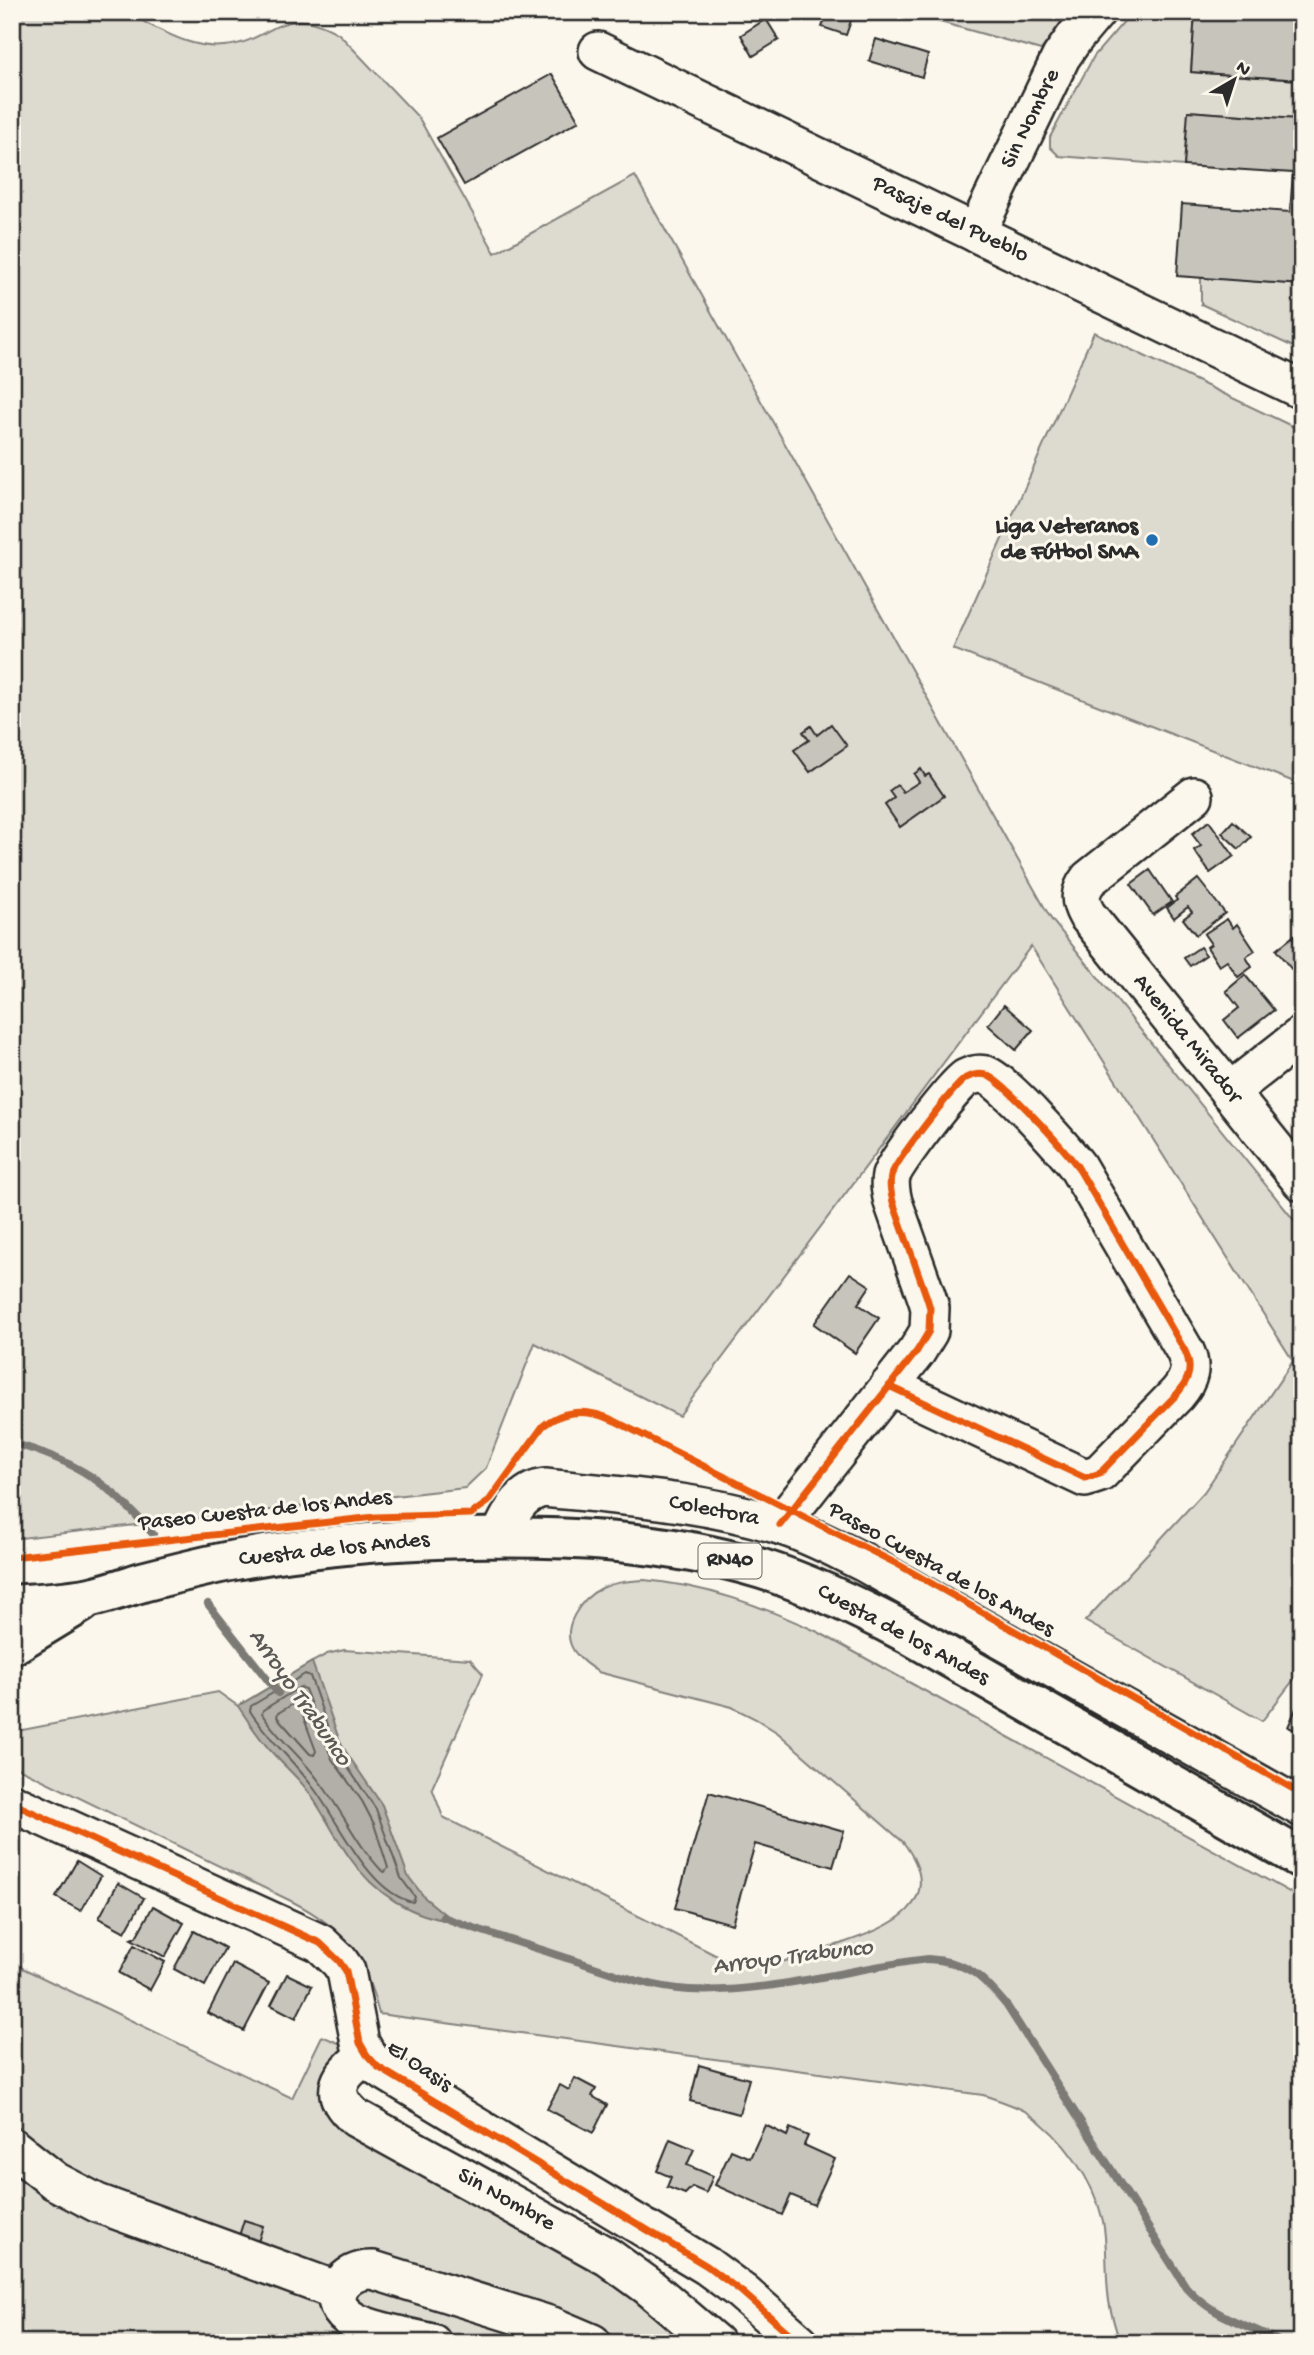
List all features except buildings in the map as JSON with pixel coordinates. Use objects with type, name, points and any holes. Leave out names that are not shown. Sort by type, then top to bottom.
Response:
[{"type":"main road","name":"Cuesta de los Andes","points":[[12,1605],[92,1597],[190,1569],[291,1552],[382,1542],[551,1538],[655,1546],[721,1559],[811,1586],[907,1633],[1302,1859]]},
{"type":"main road","name":"Cuesta de los Andes","points":[[12,1645],[92,1597]]},
{"type":"street","name":"Sin Nombre","points":[[976,233],[1061,57],[1096,12]]},
{"type":"street","name":"Pasaje del Pueblo","points":[[598,51],[1302,390]]},
{"type":"street","name":"Avenida Mirador","points":[[1194,796],[1095,874],[1084,885],[1080,900],[1087,915],[1302,1182]]},
{"type":"street","points":[[1229,1092],[1302,1035]]},
{"type":"street","points":[[780,1525],[924,1341],[930,1320],[927,1298],[893,1202],[890,1178],[901,1157],[958,1085],[971,1076],[987,1076],[1002,1086],[1077,1166],[1185,1350],[1189,1364],[1188,1380],[1100,1472],[1085,1478],[889,1386]]},
{"type":"street","name":"Colectora","points":[[499,1538],[517,1504],[530,1493],[545,1489],[686,1504],[780,1525],[863,1562],[1302,1808]]},
{"type":"street","name":"El Oasis","points":[[12,1802],[320,1943],[346,1971],[360,2043],[378,2067],[707,2266],[742,2292],[800,2343]]},
{"type":"street","name":"Sin Nombre","points":[[368,2055],[347,2070],[339,2086],[338,2095],[348,2111],[608,2258],[648,2286],[715,2343]]},
{"type":"street","points":[[12,2147],[55,2181],[97,2203],[338,2291]]},
{"type":"street","points":[[432,2343],[350,2319],[342,2311],[338,2301],[338,2291],[348,2276],[364,2269],[373,2270],[552,2326],[592,2343]]},
{"type":"shaded area","points":[[12,12],[125,12],[175,37],[204,46],[241,43],[290,22],[303,21],[339,34],[419,118],[495,253],[635,176],[1051,919],[1302,1230],[1302,1669],[1262,1721],[1085,1621],[1204,1492],[1293,1361],[1031,946],[679,1416],[535,1343],[486,1468],[465,1488],[12,1539]]},
{"type":"shaded area","points":[[904,12],[1071,12],[1041,50]]},
{"type":"shaded area","points":[[1132,12],[1195,12],[1191,72],[1299,80],[1297,119],[1189,111],[1184,166],[1059,156],[1050,147],[1050,137],[1094,56]]},
{"type":"shaded area","points":[[1201,277],[1302,285],[1302,351],[1201,304]]},
{"type":"shaded area","name":"Liga Veteranos de Fútbol SMA","points":[[1094,332],[1302,431],[1302,785],[953,649]]},
{"type":"shaded area","points":[[644,1580],[733,1598],[818,1632],[1302,1899],[1302,2343],[1120,2343],[1109,2301],[1103,2221],[1092,2190],[1075,2160],[1053,2134],[1018,2108],[983,2095],[379,2014],[367,1977],[350,1947],[339,1934],[311,1912],[12,1765],[12,1732],[218,1692],[238,1706],[327,1654],[344,1650],[470,1659],[483,1674],[432,1788],[443,1817],[729,1962],[759,1964],[799,1958],[878,1930],[894,1921],[908,1910],[917,1897],[920,1882],[916,1863],[903,1842],[778,1733],[732,1707],[598,1672],[574,1651],[569,1633],[574,1615],[580,1606],[594,1593],[607,1586]]},
{"type":"shaded area","points":[[12,1963],[292,2098],[322,2036],[367,2055],[339,2086],[715,2343],[12,2343]]},
{"type":"water","points":[[312,1662],[339,1739],[382,1805],[408,1876],[425,1898],[453,1921],[437,1919],[408,1909],[370,1882],[344,1850],[307,1790],[266,1745],[238,1706]]},
{"type":"waterway","name":"Arroyo Trabunco","points":[[12,1443],[74,1466],[90,1476],[122,1501],[153,1534]]},
{"type":"waterway","name":"Arroyo Trabunco","points":[[208,1604],[278,1693]]},
{"type":"waterway","name":"Arroyo Trabunco","points":[[443,1917],[629,1978],[674,1989],[749,1988],[928,1959],[964,1967],[990,1986],[1007,2006],[1186,2287],[1208,2307],[1282,2343]]},
{"type":"cycle path","points":[[780,1525],[917,1351],[929,1331],[930,1308],[893,1202],[891,1176],[913,1141],[959,1084],[971,1076],[986,1075],[1006,1089],[1077,1166],[1185,1351],[1189,1363],[1187,1379],[1177,1394],[1100,1473],[1085,1478],[889,1386]]},
{"type":"cycle path","name":"Paseo Cuesta de los Andes","points":[[12,1557],[375,1517],[471,1514],[488,1502],[543,1426],[569,1413],[596,1414],[615,1421],[899,1565],[1302,1794]]},
{"type":"cycle path","points":[[12,1803],[320,1943],[346,1971],[360,2043],[378,2067],[707,2266],[742,2292],[800,2343]]},
{"type":"place","name":"Liga Veteranos de Fútbol SMA","points":[[1152,540]]}]
